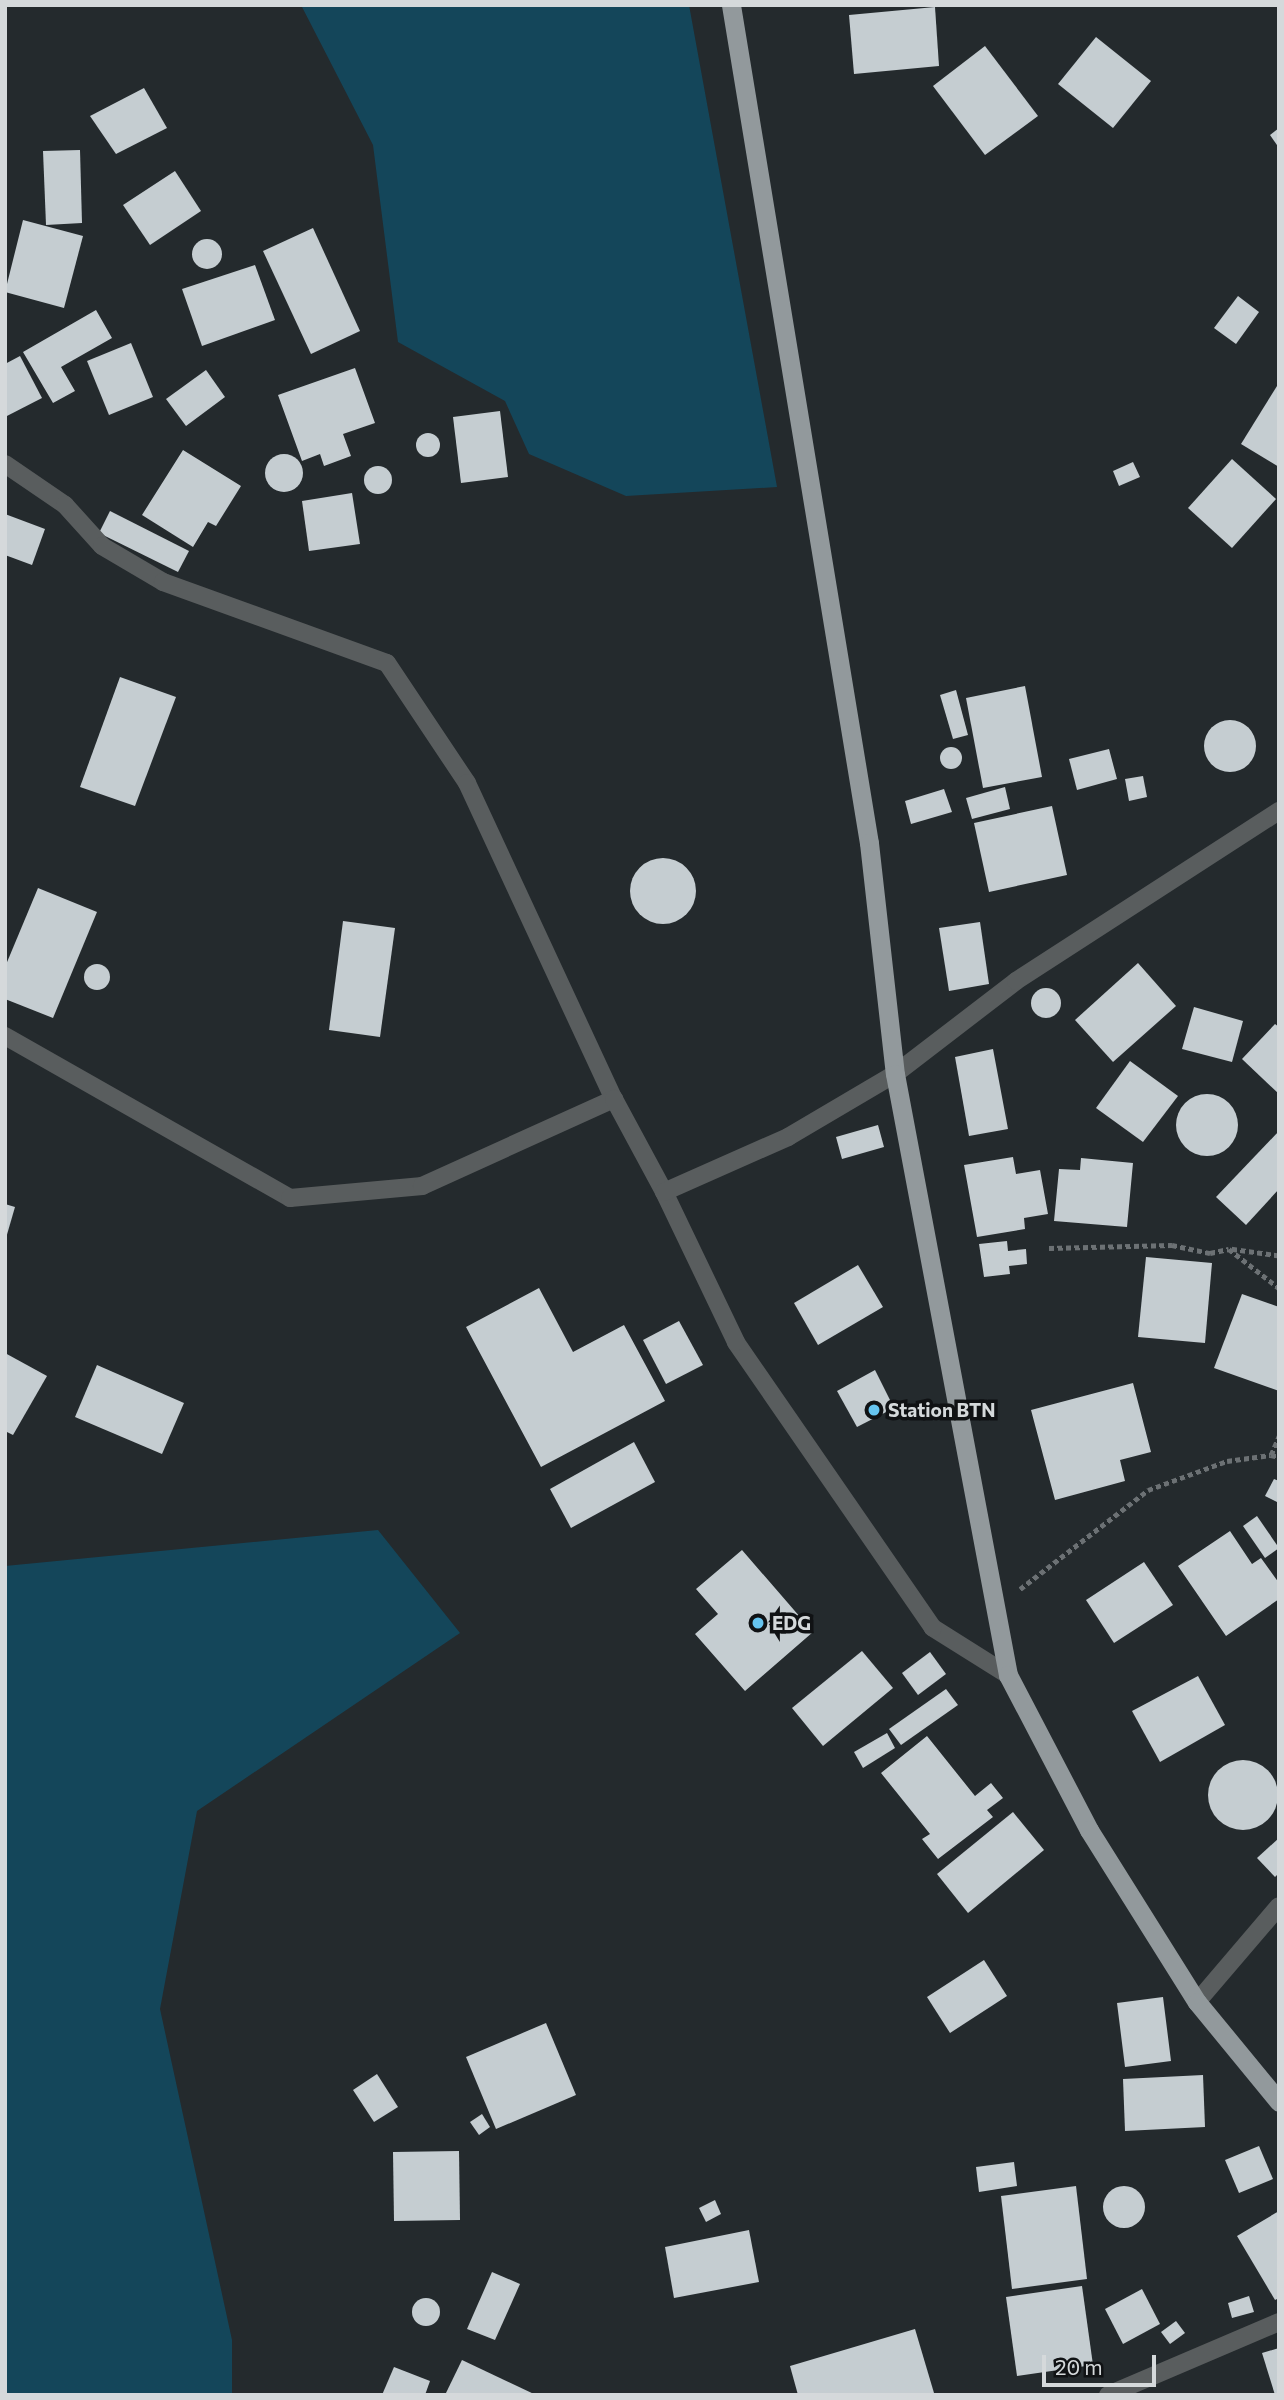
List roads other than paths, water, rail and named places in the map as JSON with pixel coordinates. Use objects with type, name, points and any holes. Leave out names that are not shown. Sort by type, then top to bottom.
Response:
[{"type":"highway","points":[[732,5],[869,843],[895,1074],[998,1607],[1008,1675],[1089,1830],[1197,2002],[1279,2102]]},
{"type":"street","points":[[5,464],[65,505],[103,546],[163,582],[387,663],[467,783],[614,1100],[664,1192],[736,1342],[933,1628],[1008,1675]]},
{"type":"street","points":[[664,1192],[788,1137],[895,1074],[1016,981],[1279,811]]},
{"type":"street","points":[[5,1036],[290,1198],[422,1186],[614,1100]]},
{"type":"street","points":[[1197,2002],[1279,1906]]},
{"type":"street","points":[[1108,2395],[1279,2322]]},
{"type":"place","name":"Station BTN","points":[[874,1410]]},
{"type":"place","name":"EDG","points":[[758,1623]]}]
